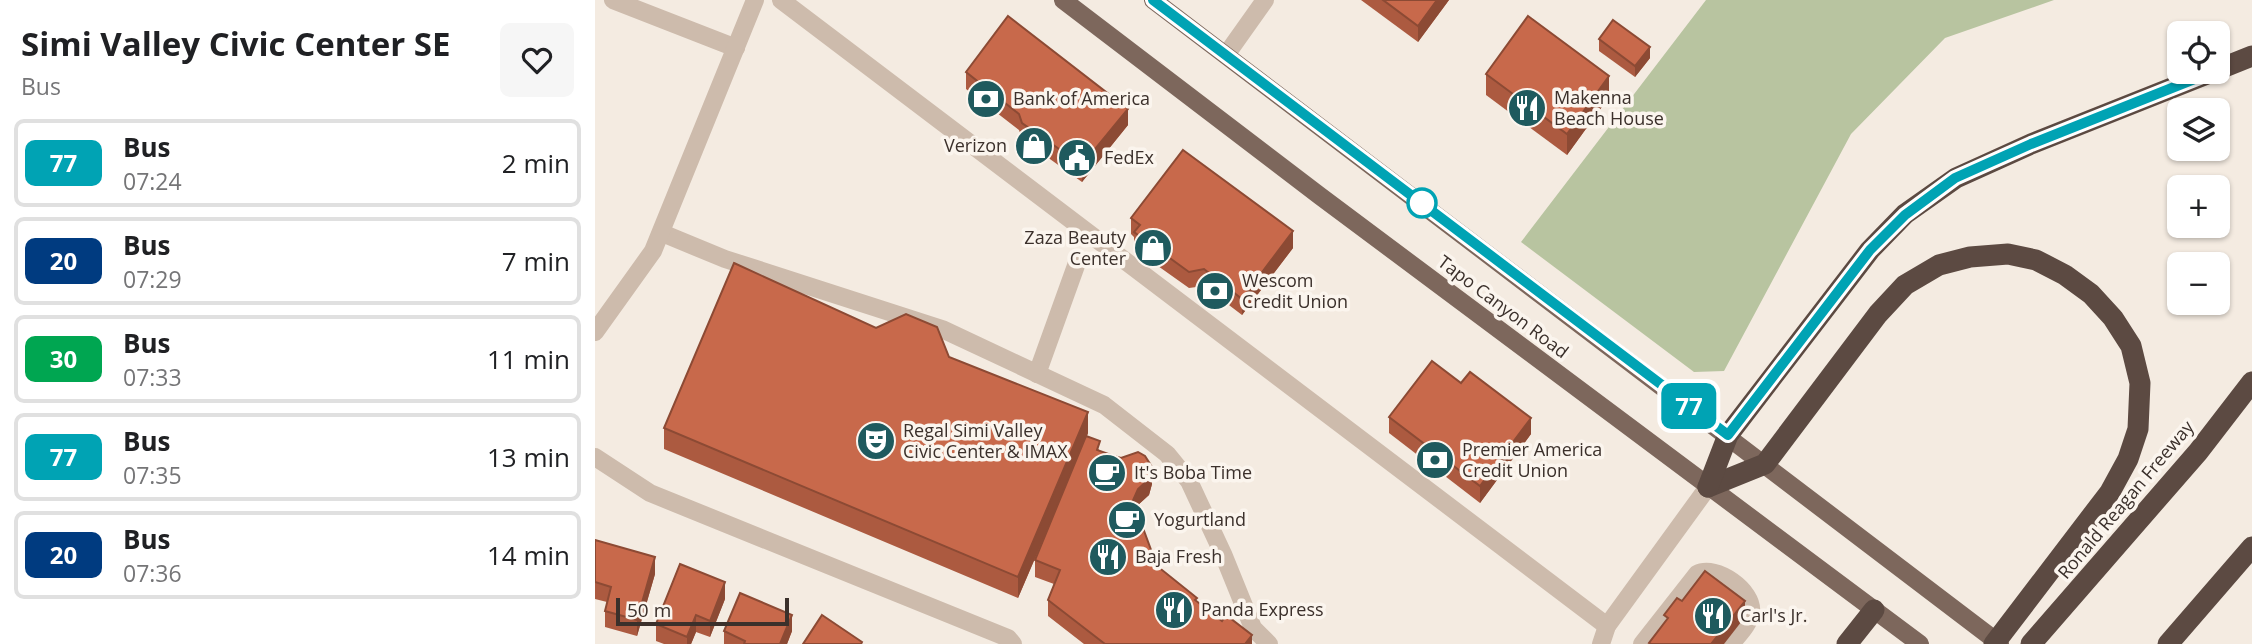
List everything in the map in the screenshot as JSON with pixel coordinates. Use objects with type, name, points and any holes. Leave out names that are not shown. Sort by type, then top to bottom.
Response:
[{"type":"highway","points":[[2230,65],[2252,56]]},
{"type":"highway","points":[[1708,487],[1728,435],[1870,250],[1905,215],[1955,178],[2031,144],[2182,84]]},
{"type":"highway","points":[[1708,487],[1765,464],[1878,314],[1905,285],[1938,265],[1970,257],[2008,254],[2035,260],[2064,275],[2091,294],[2113,318],[2131,346],[2140,383],[2138,429],[2127,459],[2110,492],[1994,644]]},
{"type":"highway","name":"Ronald Reagan Freeway","points":[[2031,644],[2198,452],[2252,382]]},
{"type":"highway","points":[[2168,644],[2252,547]]},
{"type":"highway","points":[[1847,644],[1874,610]]},
{"type":"main road","name":"Tapo Canyon Road","points":[[1063,0],[1319,196],[1920,644]]},
{"type":"main road","name":"Tapo Canyon Road","points":[[1153,0],[2000,644]]},
{"type":"lane","points":[[613,0],[736,48]]},
{"type":"lane","points":[[595,332],[653,251],[662,233],[755,0]]},
{"type":"lane","points":[[781,0],[1607,626]]},
{"type":"lane","points":[[1226,55],[1265,0]]},
{"type":"lane","points":[[662,233],[725,260],[942,329],[1104,405],[1167,454],[1189,481],[1253,628],[1269,644]]},
{"type":"lane","points":[[1037,374],[1078,260]]},
{"type":"lane","points":[[595,457],[650,493],[1008,639],[1013,644]]},
{"type":"lane","points":[[1601,644],[1607,626],[1708,487]]},
{"type":"lane","points":[[1642,644],[1697,574],[1707,570],[1718,572],[1748,595],[1751,601],[1749,620],[1731,644]]},
{"type":"green space","points":[[1706,0],[2054,0],[1945,38],[1851,134],[1724,371],[1694,372],[1521,242]]},
{"type":"building","points":[[1383,0],[1437,0],[1418,26]]},
{"type":"building","points":[[1008,16],[1128,109],[1082,165],[1022,123],[1019,114],[966,72]]},
{"type":"building","points":[[1528,16],[1609,76],[1567,134],[1486,74]]},
{"type":"building","points":[[1613,20],[1650,47],[1635,66],[1599,39]]},
{"type":"building","points":[[1183,150],[1293,231],[1242,299],[1204,269],[1189,272],[1134,232],[1140,225],[1131,218]]},
{"type":"building","name":"Regal Simi Valley Civic Center & IMAX","points":[[734,263],[876,328],[906,314],[937,327],[949,357],[1088,412],[1018,577],[664,428]]},
{"type":"building","points":[[1432,361],[1461,383],[1470,372],[1531,418],[1480,486],[1389,417]]},
{"type":"building","points":[[1086,436],[1100,441],[1097,450],[1114,456],[1121,458],[1138,452],[1145,456],[1152,467],[1149,479],[1138,489],[1127,514],[1140,520],[1157,566],[1222,621],[1226,615],[1252,635],[1245,644],[1105,644],[1048,600],[1060,570],[1035,560]]},
{"type":"building","points":[[595,540],[655,557],[637,620],[605,611],[611,587],[595,582]]},
{"type":"building","points":[[680,564],[725,582],[710,621],[696,615],[687,637],[656,624]]},
{"type":"building","name":"Carl's Jr.","points":[[1705,571],[1745,601],[1711,644],[1649,643],[1668,618],[1664,615],[1677,598],[1682,601]]},
{"type":"building","points":[[740,593],[792,615],[780,644],[744,644],[745,641],[724,631]]},
{"type":"building","points":[[822,615],[862,642],[861,644],[803,644]]},
{"type":"bus line","name":"77","points":[[1153,0],[1728,435],[1835,293],[1870,250],[1905,215],[1955,178],[2031,144],[2182,84]]},
{"type":"place","name":"Bank of America","points":[[986,99]]},
{"type":"place","name":"Makenna Beach House","points":[[1527,108]]},
{"type":"place","name":"Verizon","points":[[1034,146]]},
{"type":"place","name":"FedEx","points":[[1077,158]]},
{"type":"place","name":"Zaza Beauty Center","points":[[1153,248]]},
{"type":"place","name":"Wescom Credit Union","points":[[1215,291]]},
{"type":"place","name":"Regal Simi Valley Civic Center & IMAX","points":[[876,441]]},
{"type":"place","name":"Premier America Credit Union","points":[[1435,460]]},
{"type":"place","name":"It's Boba Time","points":[[1107,473]]},
{"type":"place","name":"Yogurtland","points":[[1127,520]]},
{"type":"place","name":"Baja Fresh","points":[[1108,557]]},
{"type":"place","name":"Panda Express","points":[[1174,610]]},
{"type":"place","name":"Carl's Jr.","points":[[1713,616]]}]
